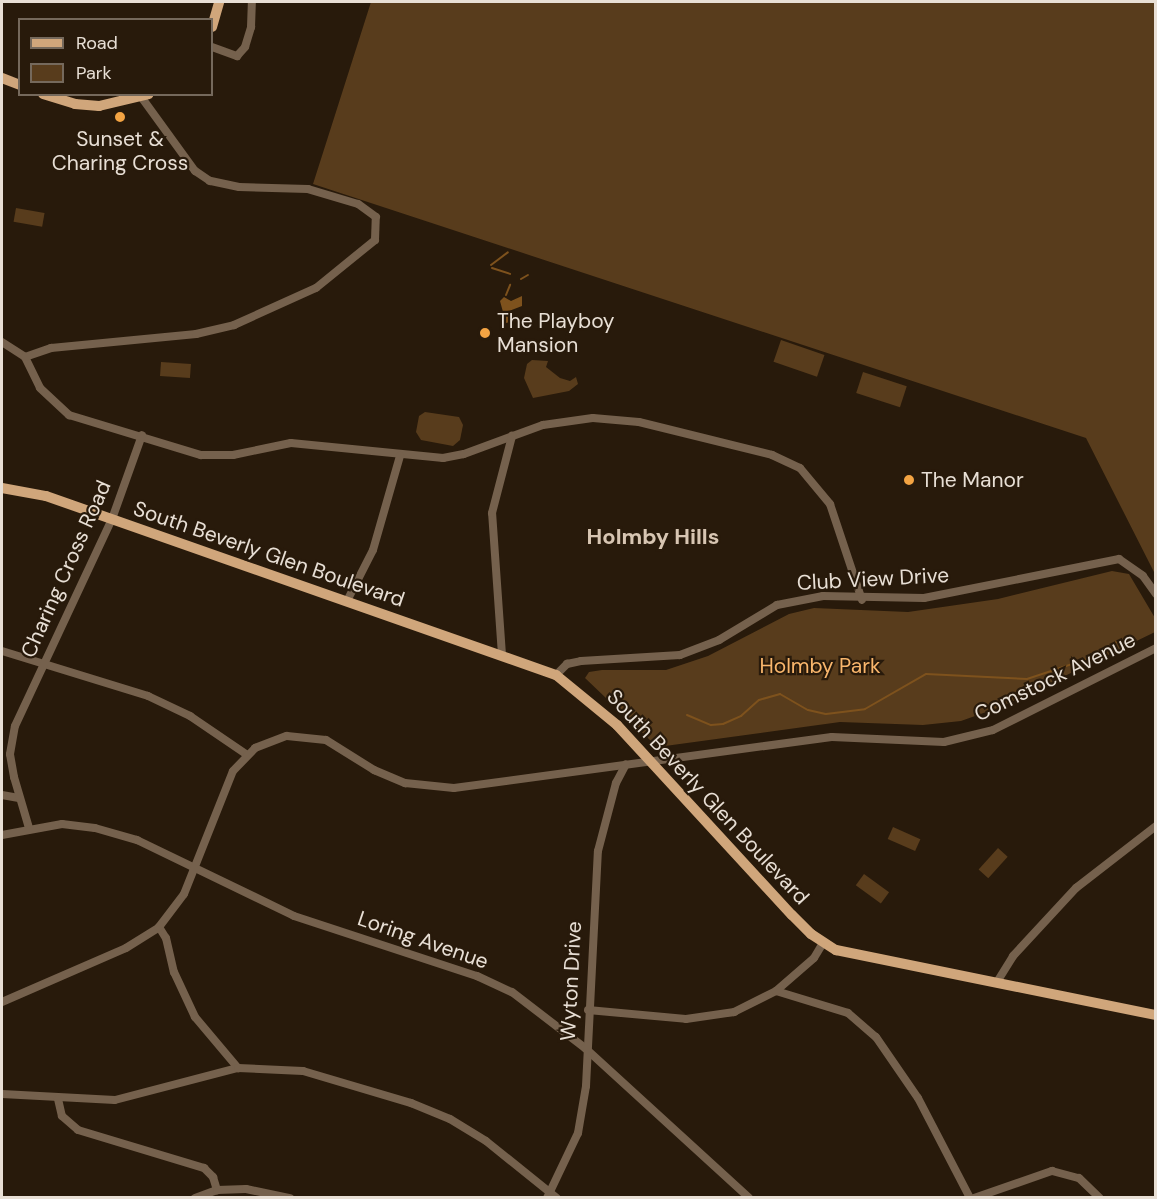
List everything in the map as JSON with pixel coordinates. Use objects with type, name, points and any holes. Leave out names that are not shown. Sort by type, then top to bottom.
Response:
[{"type":"main road","points":[[213,23],[219,2]]},
{"type":"main road","points":[[2,78],[18,84]]},
{"type":"main road","points":[[49,96],[75,104],[99,106],[146,96]]},
{"type":"main road","name":"South Beverly Glen Boulevard","points":[[2,488],[45,496],[556,675],[597,705],[823,943],[853,955],[1155,1015]]},
{"type":"street","points":[[213,47],[237,56],[244,47],[251,27],[252,2]]},
{"type":"street","points":[[25,357],[51,348],[196,334],[234,325],[308,293],[375,240],[376,217],[358,204],[308,189],[227,186],[210,181],[195,171],[146,96]]},
{"type":"street","points":[[2,342],[25,357],[40,388],[59,409],[83,420],[218,457],[291,443],[400,456],[464,454],[512,436],[563,421],[620,419],[786,460],[810,478],[830,504],[862,600]]},
{"type":"street","name":"Charing Cross Road","points":[[29,828],[19,798],[12,741],[21,708],[112,519],[142,435]]},
{"type":"street","points":[[502,655],[492,513],[512,436]]},
{"type":"street","points":[[347,601],[373,550],[400,456]]},
{"type":"street","name":"Club View Drive","points":[[556,675],[567,664],[581,661],[680,655],[719,640],[777,605],[798,599],[823,596],[862,600],[924,598],[1119,559],[1143,576],[1155,594]]},
{"type":"street","name":"Comstock Avenue","points":[[246,754],[287,736],[309,735],[348,751],[389,777],[427,788],[454,788],[832,737],[944,742],[965,739],[993,730],[1155,648]]},
{"type":"street","points":[[2,651],[169,705],[246,754],[224,789],[184,894],[159,927],[126,948],[2,1002]]},
{"type":"street","name":"Wyton Drive","points":[[552,1196],[578,1133],[586,1086],[585,1048],[598,851],[617,779],[626,764]]},
{"type":"street","points":[[2,795],[19,798]]},
{"type":"street","name":"Loring Avenue","points":[[29,828],[62,825],[95,828],[137,840],[294,916],[477,976],[537,1008],[585,1048],[749,1197]]},
{"type":"street","points":[[997,982],[1013,956],[1076,888],[1155,826]]},
{"type":"street","points":[[2,835],[29,828]]},
{"type":"street","points":[[159,927],[166,938],[177,980],[195,1017],[238,1068]]},
{"type":"street","points":[[588,1010],[712,1018],[754,1004],[776,991],[814,958],[823,943]]},
{"type":"street","points":[[776,991],[848,1013],[876,1037],[918,1098],[972,1197],[1052,1171],[1079,1178],[1100,1197]]},
{"type":"street","points":[[2,1094],[58,1099],[115,1100],[238,1068],[303,1071],[411,1103],[450,1119],[486,1141],[552,1196]]},
{"type":"street","points":[[58,1099],[61,1114],[78,1130],[204,1168],[213,1177],[217,1190]]},
{"type":"street","points":[[195,1197],[217,1190],[270,1191],[290,1197]]},
{"type":"green space","points":[[371,2],[1155,2],[1155,574],[1086,438],[313,184]]},
{"type":"green space","points":[[16,208],[45,213],[42,227],[14,222]]},
{"type":"green space","points":[[781,340],[824,355],[817,377],[774,362]]},
{"type":"green space","points":[[532,360],[548,361],[546,367],[560,378],[570,381],[576,377],[578,384],[569,391],[533,398],[524,378],[527,364]]},
{"type":"green space","points":[[161,362],[191,364],[190,378],[160,376]]},
{"type":"green space","points":[[863,372],[907,386],[900,407],[856,393]]},
{"type":"green space","points":[[425,412],[459,417],[463,425],[460,440],[453,446],[421,440],[416,432],[419,416]]},
{"type":"green space","name":"Holmby Park","points":[[1112,571],[1129,574],[1155,618],[1155,632],[1003,706],[961,721],[923,725],[840,722],[665,746],[651,741],[585,678],[589,672],[602,670],[666,670],[708,656],[789,614],[814,608],[908,612],[998,599]]},
{"type":"green space","points":[[893,827],[920,839],[915,851],[888,839]]},
{"type":"green space","points":[[998,848],[1008,857],[988,878],[979,870]]},
{"type":"green space","points":[[864,874],[889,892],[881,904],[856,885]]},
{"type":"shaded area","points":[[522,296],[522,306],[509,311],[515,321],[506,323],[500,301],[504,297],[511,301]]},
{"type":"waterway","points":[[491,265],[508,252]]},
{"type":"waterway","points":[[492,268],[510,274]]},
{"type":"waterway","points":[[521,279],[528,275]]},
{"type":"waterway","points":[[506,295],[510,285]]},
{"type":"waterway","points":[[687,715],[711,725],[723,724],[741,716],[759,700],[780,694],[808,710],[826,714],[865,709],[926,674],[1027,679],[1087,659],[1121,639]]},
{"type":"place","name":"Sunset & Charing Cross","points":[[120,117]]},
{"type":"place","name":"The Playboy Mansion","points":[[485,333]]},
{"type":"place","name":"The Manor","points":[[909,480]]},
{"type":"district","name":"Holmby Hills","points":[[653,537]]}]
